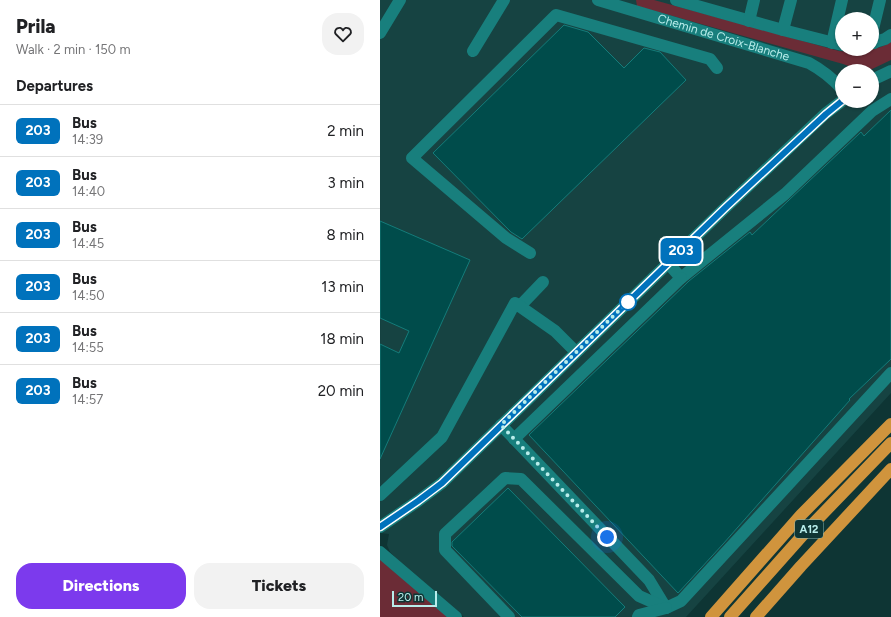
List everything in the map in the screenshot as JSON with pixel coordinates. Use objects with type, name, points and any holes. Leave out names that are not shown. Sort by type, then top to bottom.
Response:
[{"type":"highway","points":[[711,617],[801,515],[891,424]]},
{"type":"highway","name":"A12","points":[[730,617],[810,527],[891,443]]},
{"type":"highway","name":"A12","points":[[756,617],[891,469]]},
{"type":"street","points":[[380,33],[400,0]]},
{"type":"street","points":[[473,51],[504,0]]},
{"type":"street","name":"Chemin de Croix-Blanche","points":[[598,0],[809,63],[827,74],[835,82]]},
{"type":"street","points":[[676,0],[835,43]]},
{"type":"street","points":[[749,21],[754,0]]},
{"type":"street","points":[[783,30],[791,0]]},
{"type":"street","points":[[841,12],[842,0]]},
{"type":"street","points":[[877,12],[880,0]]},
{"type":"street","points":[[530,253],[506,238],[412,158],[556,15],[710,59],[717,68]]},
{"type":"street","points":[[879,41],[891,35]]},
{"type":"street","points":[[879,77],[891,71]]},
{"type":"street","points":[[514,439],[681,278],[785,194],[872,111],[891,99]]},
{"type":"street","points":[[380,527],[431,492],[725,208],[835,107]]},
{"type":"street","points":[[668,263],[681,278]]},
{"type":"street","points":[[520,306],[543,282]]},
{"type":"street","points":[[380,495],[442,437],[515,303],[556,331],[576,352]]},
{"type":"street","points":[[638,617],[639,615],[666,612],[681,601],[891,373]]},
{"type":"street","points":[[501,425],[649,580],[666,612]]},
{"type":"street","points":[[509,617],[445,550],[445,534],[505,478],[521,479],[639,596],[666,612]]},
{"type":"street","points":[[380,552],[456,617]]},
{"type":"shaded area","points":[[380,0],[891,0],[891,393],[686,617],[464,617],[390,552],[387,545],[389,534],[380,533]]},
{"type":"shaded area","points":[[636,0],[654,0],[835,50],[835,56],[879,56],[879,47],[891,42],[891,60],[879,66],[879,64],[843,64],[637,6]]},
{"type":"shaded area","points":[[380,559],[449,617],[380,617]]},
{"type":"building","points":[[564,25],[588,32],[624,68],[644,48],[660,52],[686,80],[522,239],[511,232],[433,153]]},
{"type":"building","points":[[891,110],[891,359],[849,399],[850,400],[678,593],[529,435],[689,281],[750,232],[752,235],[861,132],[864,136]]},
{"type":"building","points":[[380,221],[470,260],[380,459],[380,344],[399,353],[409,331],[380,318]]},
{"type":"building","points":[[508,488],[625,607],[615,617],[522,617],[452,546],[452,542]]},
{"type":"bus line","name":"203","points":[[380,527],[442,483],[725,208],[835,107]]},
{"type":"route","points":[[607,537],[501,425],[631,299],[628,302]]}]
